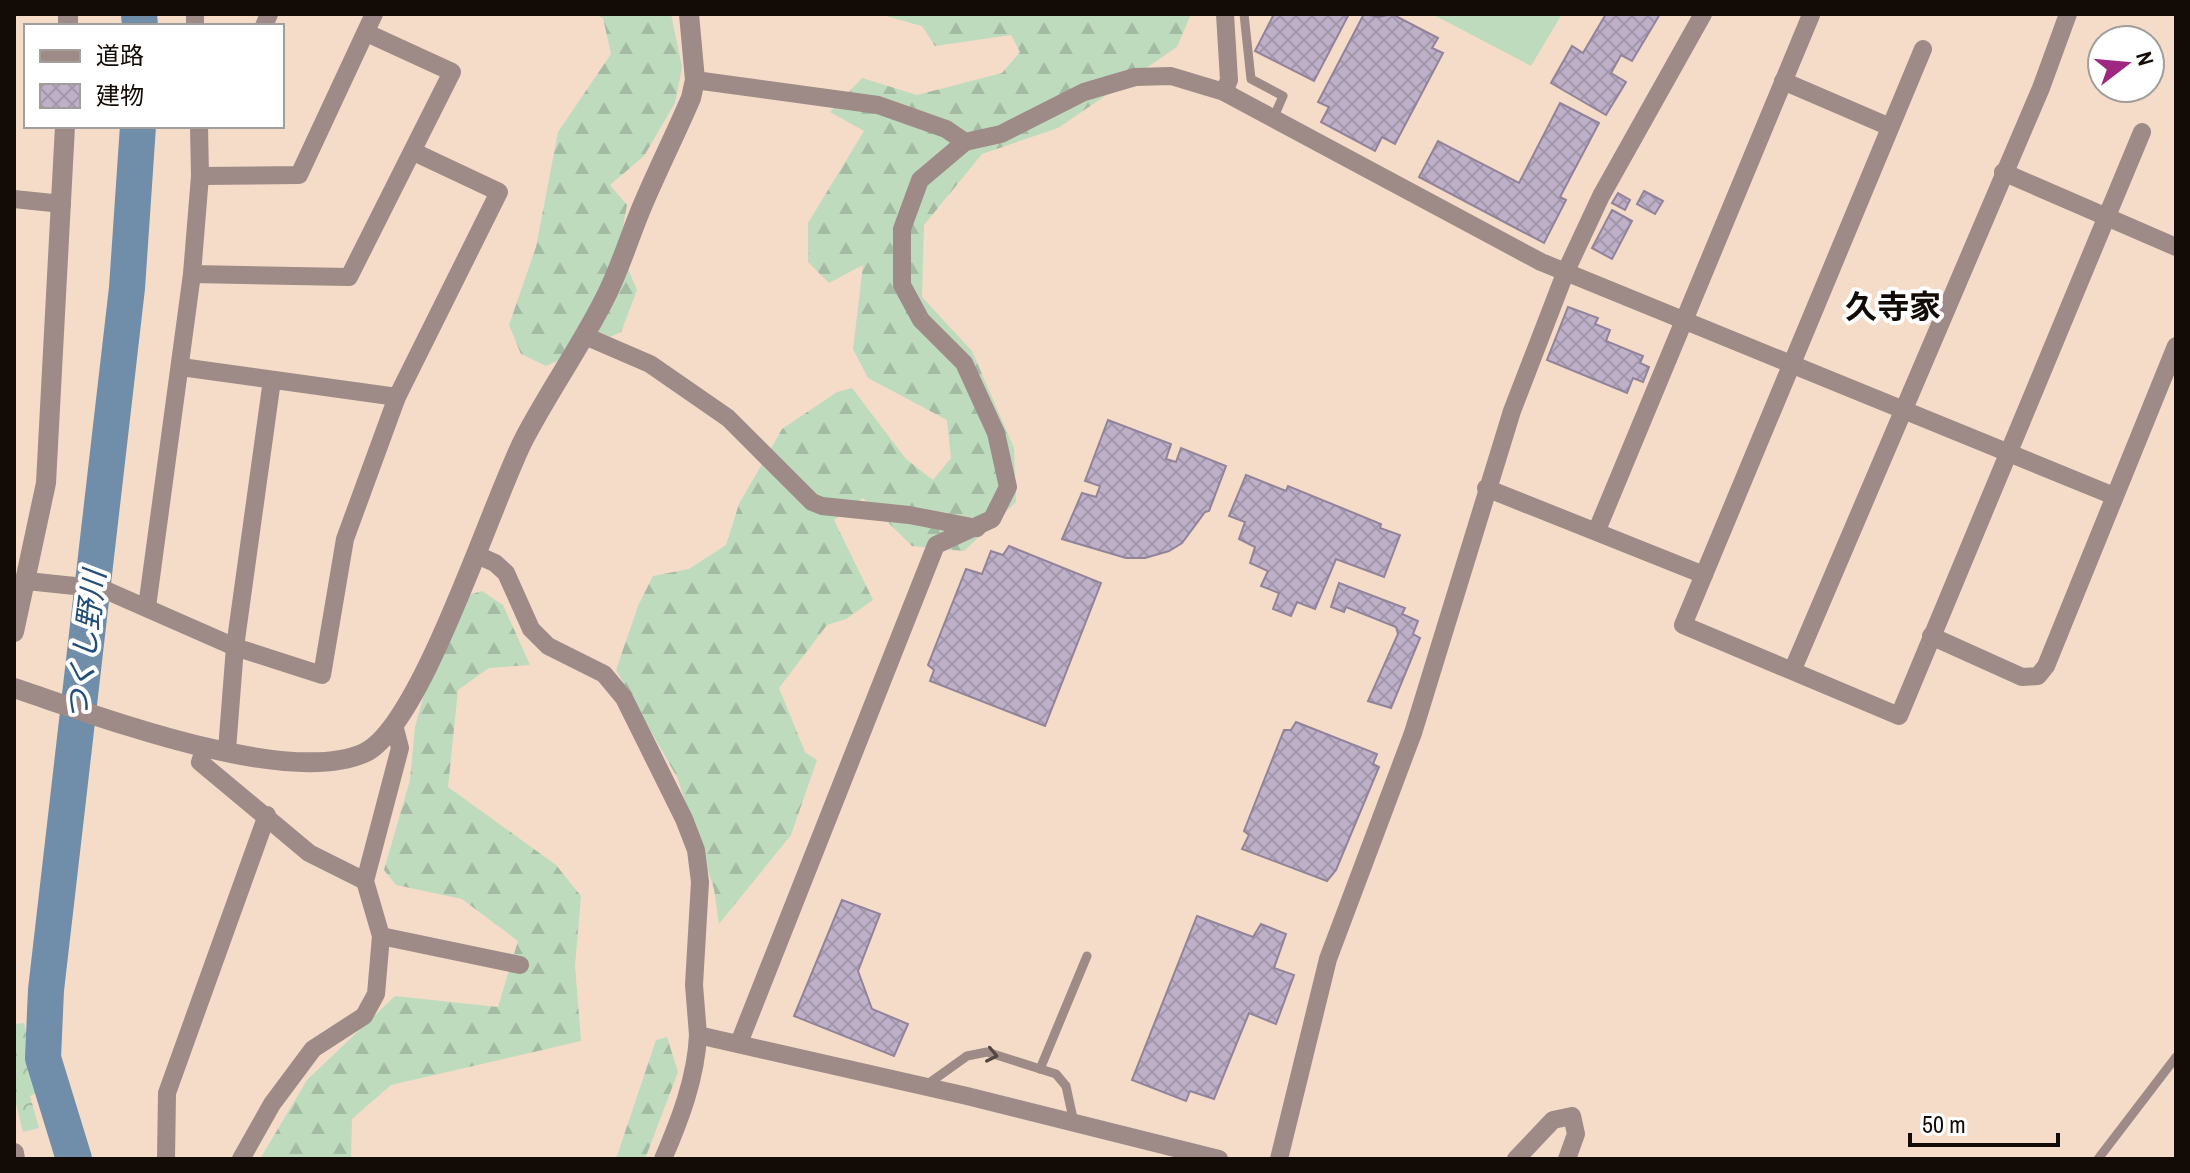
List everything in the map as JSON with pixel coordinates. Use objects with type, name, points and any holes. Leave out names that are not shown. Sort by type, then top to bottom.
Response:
[{"type":"street","points":[[200,176],[299,175],[374,14]]},
{"type":"street","points":[[14,688],[205,747],[306,765],[364,753],[394,725],[423,674],[477,555],[524,439],[585,336],[617,273],[643,203],[691,98],[695,80],[689,14]]},
{"type":"street","points":[[1224,92],[1229,80],[1225,14]]},
{"type":"street","points":[[1279,1159],[1328,959],[1413,733],[1486,488],[1566,271],[1601,196],[1703,14]]},
{"type":"street","points":[[1793,669],[2041,88],[2068,14]]},
{"type":"street","points":[[1597,530],[1811,15]]},
{"type":"street","points":[[192,274],[349,277],[452,72],[367,33]]},
{"type":"street","points":[[1923,49],[1683,625],[1899,716],[2142,132]]},
{"type":"street","points":[[739,1043],[936,545],[977,528],[995,515],[1008,487],[1003,453],[964,363],[914,311],[902,285],[902,229],[920,180],[965,142],[1001,134],[1084,92],[1135,77],[1171,76],[1224,92],[1541,262],[2114,496]]},
{"type":"street","points":[[695,80],[878,105],[946,129],[965,142]]},
{"type":"street","points":[[1783,81],[1890,127]]},
{"type":"street","points":[[14,632],[46,483],[65,128]]},
{"type":"street","points":[[147,607],[192,274],[200,176],[199,128]]},
{"type":"street","points":[[27,581],[103,589],[235,647],[322,675],[345,539],[397,397],[499,192],[414,152]]},
{"type":"street","points":[[2003,172],[2176,247]]},
{"type":"street","points":[[14,199],[62,204]]},
{"type":"street","points":[[585,336],[650,364],[728,418],[812,502],[977,528]]},
{"type":"street","points":[[1931,636],[2022,677],[2038,676],[2046,666],[2176,346]]},
{"type":"street","points":[[181,367],[397,397]]},
{"type":"street","points":[[227,750],[235,647],[272,380]]},
{"type":"street","points":[[1486,488],[1704,575]]},
{"type":"street","points":[[477,555],[506,573],[531,629],[548,646],[604,674],[624,698],[684,819],[696,850],[700,882],[694,985],[697,1058],[677,1125],[663,1159]]},
{"type":"street","points":[[241,1159],[272,1104],[313,1049],[364,1016],[376,994],[381,936],[365,881],[400,748],[394,725]]},
{"type":"street","points":[[205,747],[200,762],[327,865],[365,881]]},
{"type":"street","points":[[166,1159],[167,1093],[267,815]]},
{"type":"street","points":[[381,936],[520,965]]},
{"type":"street","points":[[698,1035],[925,1086],[1219,1159]]},
{"type":"street","points":[[1516,1159],[1553,1120],[1572,1116],[1576,1134],[1567,1159]]},
{"type":"lane","points":[[1244,14],[1251,79],[1283,96],[1273,119]]},
{"type":"lane","points":[[1040,1069],[1087,956]]},
{"type":"lane","points":[[925,1086],[976,1053],[987,1052],[1063,1079],[1074,1123]]},
{"type":"lane","points":[[2098,1159],[2176,1057]]},
{"type":"green space","points":[[594,14],[671,14],[682,67],[675,103],[644,156],[610,185],[627,205],[619,248],[637,290],[621,332],[546,366],[521,354],[509,325],[536,247],[558,132],[611,54],[603,18]]},
{"type":"green space","points":[[879,14],[1191,14],[1177,47],[1058,128],[982,154],[924,225],[922,297],[972,351],[1014,448],[1016,502],[964,551],[912,546],[863,498],[834,520],[873,600],[846,619],[827,625],[779,688],[805,752],[817,760],[791,835],[719,924],[714,889],[677,777],[616,670],[638,606],[653,576],[689,569],[726,545],[739,504],[782,429],[837,392],[852,388],[906,459],[933,480],[951,458],[947,420],[868,378],[853,349],[863,265],[829,283],[808,262],[808,223],[864,131],[830,112],[862,78],[917,95],[1002,73],[1020,52],[1011,35],[935,46],[922,26]]},
{"type":"green space","points":[[1432,14],[1562,14],[1531,66]]},
{"type":"green space","points":[[482,591],[503,605],[530,665],[489,668],[458,690],[448,787],[556,865],[581,896],[575,966],[581,1041],[391,1085],[352,1119],[351,1159],[260,1159],[307,1080],[395,996],[498,1007],[518,941],[462,899],[396,885],[384,870],[410,780],[415,727],[425,691],[469,595]]},
{"type":"green space","points":[[24,1023],[41,1091],[30,1096],[39,1128],[23,1132],[14,1095],[14,1024]]},
{"type":"green space","points":[[667,1037],[678,1072],[645,1159],[616,1159],[656,1040]]},
{"type":"building","points":[[1274,14],[1349,14],[1314,81],[1255,51]]},
{"type":"building","points":[[1364,14],[1379,17],[1392,14],[1438,38],[1432,48],[1443,53],[1395,144],[1382,137],[1375,151],[1321,122],[1329,107],[1318,102]]},
{"type":"building","points":[[1606,14],[1660,14],[1632,61],[1621,55],[1611,73],[1626,82],[1606,115],[1551,83],[1572,46],[1583,53]]},
{"type":"building","points":[[1560,103],[1599,123],[1560,197],[1566,200],[1544,243],[1419,177],[1438,141],[1519,183]]},
{"type":"building","points":[[1644,191],[1663,201],[1655,214],[1637,204]]},
{"type":"building","points":[[1618,193],[1630,200],[1625,210],[1612,203]]},
{"type":"building","points":[[1612,210],[1632,221],[1612,259],[1592,248]]},
{"type":"building","points":[[1568,307],[1598,318],[1595,324],[1610,330],[1606,341],[1643,356],[1640,363],[1649,367],[1643,382],[1633,378],[1627,393],[1547,360]]},
{"type":"building","points":[[1108,420],[1171,444],[1166,459],[1176,462],[1181,448],[1226,466],[1209,511],[1205,512],[1182,543],[1169,551],[1145,558],[1126,558],[1062,539],[1082,493],[1096,497],[1100,486],[1085,481]]},
{"type":"building","points":[[1246,475],[1286,491],[1288,486],[1381,524],[1380,528],[1400,535],[1384,577],[1336,559],[1315,609],[1297,602],[1291,616],[1273,609],[1279,593],[1261,586],[1268,571],[1250,563],[1255,547],[1239,539],[1245,522],[1229,516]]},
{"type":"building","points":[[1009,546],[1101,583],[1045,726],[930,681],[934,670],[928,665],[966,569],[982,574],[991,551],[1003,555]]},
{"type":"building","points":[[1339,583],[1405,608],[1402,614],[1418,621],[1413,634],[1420,638],[1391,708],[1368,701],[1398,634],[1396,627],[1346,607],[1344,612],[1331,607]]},
{"type":"building","points":[[1296,722],[1377,754],[1373,764],[1379,767],[1336,870],[1327,881],[1242,849],[1249,835],[1244,831],[1284,730],[1291,730]]},
{"type":"building","points":[[842,900],[880,914],[858,971],[872,1009],[908,1024],[894,1056],[794,1016]]},
{"type":"building","points":[[1197,916],[1253,937],[1261,924],[1286,934],[1274,968],[1294,975],[1276,1024],[1249,1013],[1214,1099],[1190,1091],[1186,1101],[1132,1080]]},
{"type":"waterway","name":"つくし野川","points":[[139,14],[140,24]]},
{"type":"waterway","name":"つくし野川","points":[[74,1159],[43,1058],[46,990],[127,288],[138,128]]},
{"type":"district","name":"久寺家","points":[[1893,307]]}]
